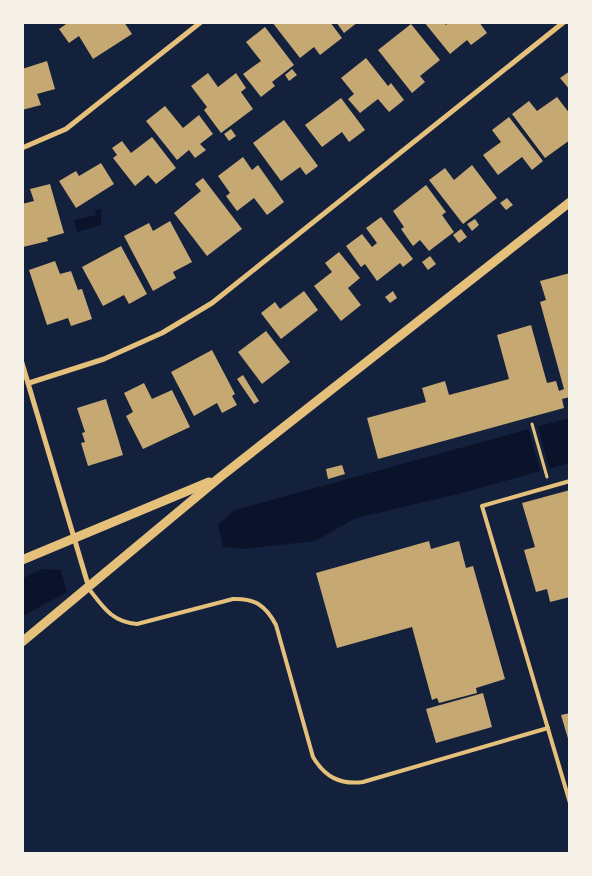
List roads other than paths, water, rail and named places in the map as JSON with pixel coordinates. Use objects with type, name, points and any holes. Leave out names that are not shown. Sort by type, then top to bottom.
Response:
[{"type":"street","points":[[29,384],[104,359],[162,333],[212,303],[564,22]]},
{"type":"street","points":[[22,148],[66,129],[200,23]]},
{"type":"street","points":[[22,642],[89,589],[219,478],[570,202]]},
{"type":"street","points":[[22,362],[89,589]]},
{"type":"street","points":[[22,560],[74,540],[219,478]]},
{"type":"lane","points":[[570,481],[482,506],[570,803]]},
{"type":"lane","points":[[89,589],[113,617],[126,623],[137,624],[233,599],[245,598],[260,604],[269,612],[276,625],[313,758],[320,769],[341,782],[363,782],[548,728]]},
{"type":"water","points":[[101,209],[101,225],[77,232],[74,220],[96,215],[95,210]]},
{"type":"water","points":[[569,418],[569,463],[466,492],[356,518],[315,541],[243,549],[223,547],[218,525],[235,510]]},
{"type":"water","points":[[43,569],[61,570],[67,592],[23,616],[23,578]]}]
